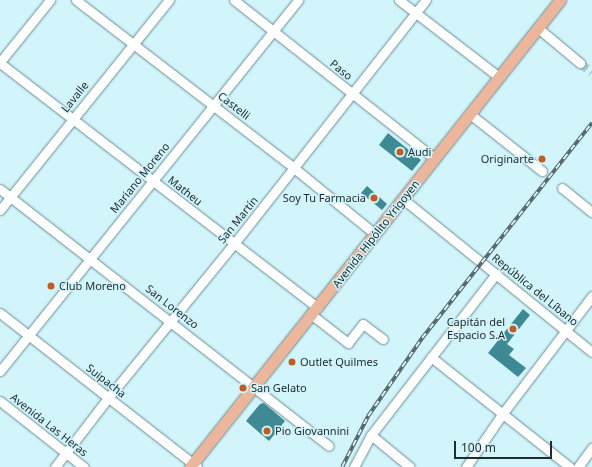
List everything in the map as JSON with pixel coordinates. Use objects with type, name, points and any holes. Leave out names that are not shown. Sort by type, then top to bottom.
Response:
[{"type":"main road","name":"Avenida Hipólito Yrigoyen","points":[[193,466],[560,0]]},
{"type":"street","points":[[0,63],[50,0]]},
{"type":"street","name":"Castelli","points":[[76,0],[294,168],[375,234]]},
{"type":"street","name":"Lavalle","points":[[0,210],[170,0]]},
{"type":"street","name":"Paso","points":[[234,0],[435,159]]},
{"type":"street","name":"Mariano Moreno","points":[[0,371],[90,258],[154,182],[213,105],[298,0]]},
{"type":"street","points":[[399,0],[499,77]]},
{"type":"street","name":"San Martín","points":[[55,467],[108,398],[234,245],[426,0]]},
{"type":"street","points":[[538,28],[580,63]]},
{"type":"street","name":"Matheu","points":[[0,63],[234,245],[315,311],[348,343],[364,324],[383,339]]},
{"type":"street","points":[[470,114],[542,171]]},
{"type":"street","points":[[562,188],[592,212]]},
{"type":"street","name":"San Lorenzo","points":[[0,189],[171,321],[329,446]]},
{"type":"street","name":"República del Líbano","points":[[403,199],[592,352]]},
{"type":"street","points":[[354,467],[371,434],[496,274]]},
{"type":"street","points":[[466,467],[503,413],[592,296]]},
{"type":"street","name":"Suipacha","points":[[0,313],[193,466]]},
{"type":"street","points":[[431,357],[570,467]]},
{"type":"street","name":"Avenida Las Heras","points":[[0,401],[84,467]]},
{"type":"street","points":[[371,434],[410,467]]},
{"type":"street","points":[[578,467],[592,448]]},
{"type":"building","name":"Audi","points":[[388,133],[421,160],[412,171],[379,145]]},
{"type":"building","name":"Soy Tu Farmacia","points":[[367,186],[387,204],[382,210],[361,193]]},
{"type":"building","name":"Capitán del Espacio S.A","points":[[523,309],[530,315],[507,344],[514,349],[509,355],[526,368],[518,377],[488,353]]},
{"type":"building","name":"Pio Giovannini","points":[[264,403],[285,421],[269,441],[246,421],[260,404]]},
{"type":"tunnel","points":[[580,63],[592,72]]},
{"type":"railway","points":[[342,467],[368,416],[422,338],[592,123]]},
{"type":"place","name":"Audi","points":[[400,152]]},
{"type":"place","name":"Originarte","points":[[542,159]]},
{"type":"place","name":"Soy Tu Farmacia","points":[[374,198]]},
{"type":"place","name":"Club Moreno","points":[[51,286]]},
{"type":"place","name":"Capitán del Espacio S.A","points":[[513,329]]},
{"type":"place","name":"Outlet Quilmes","points":[[292,362]]},
{"type":"place","name":"San Gelato","points":[[243,388]]},
{"type":"place","name":"Pio Giovannini","points":[[267,431]]}]
